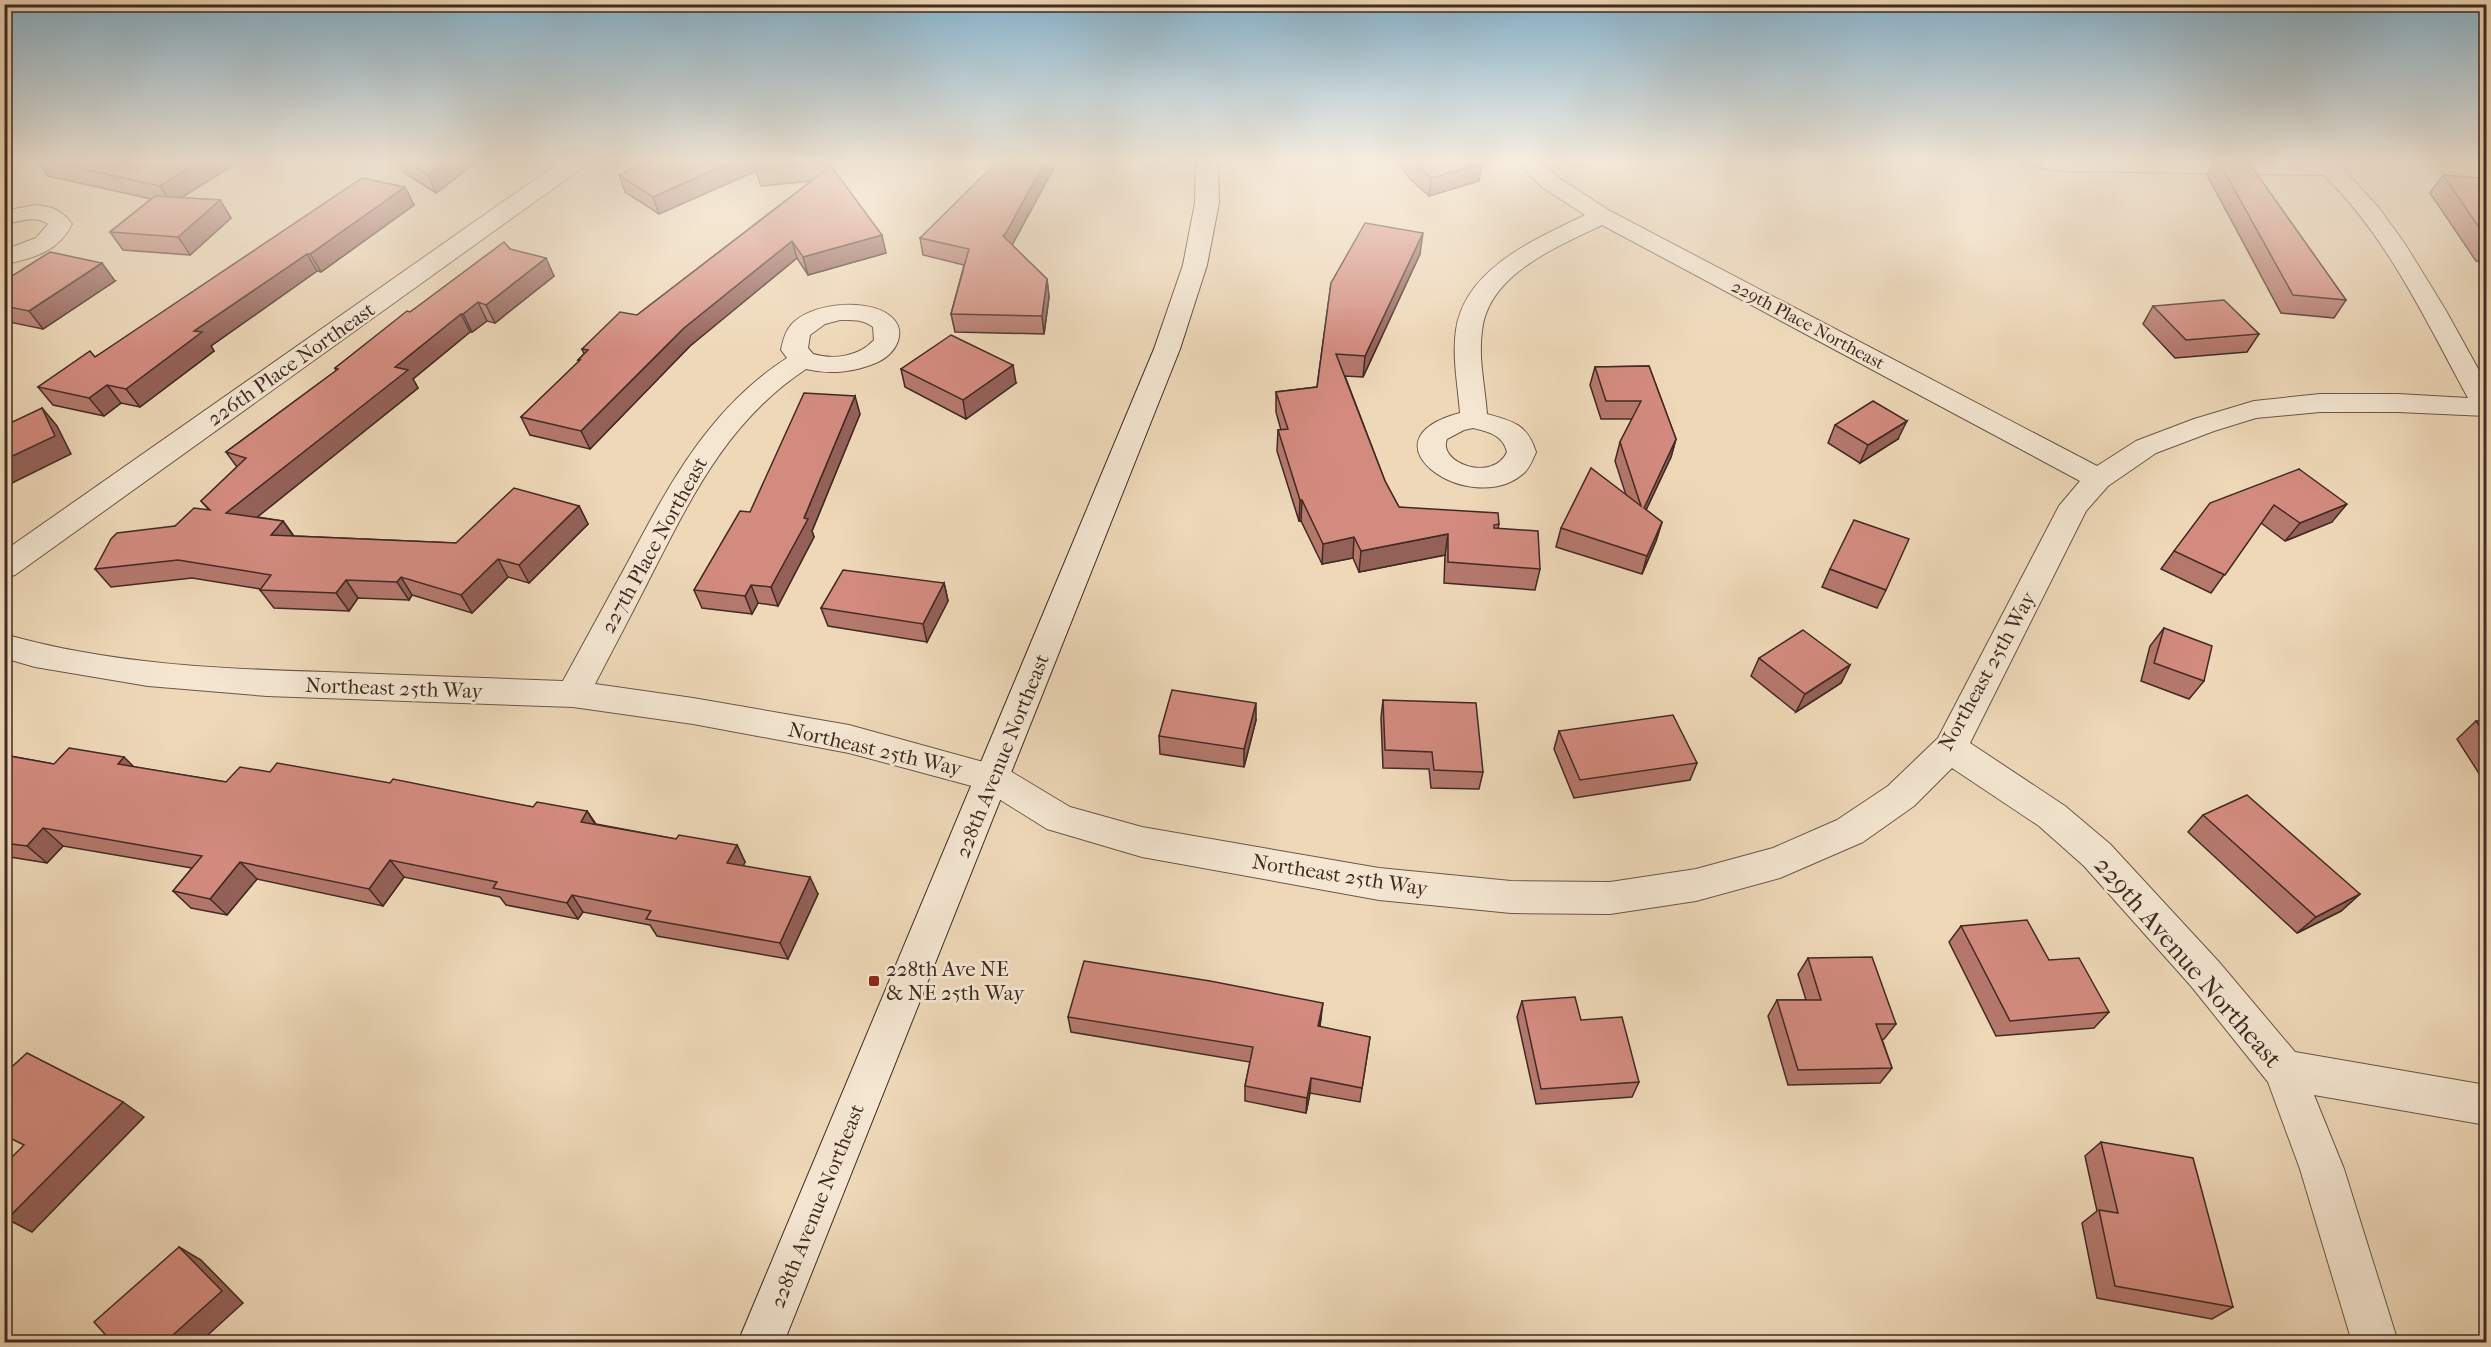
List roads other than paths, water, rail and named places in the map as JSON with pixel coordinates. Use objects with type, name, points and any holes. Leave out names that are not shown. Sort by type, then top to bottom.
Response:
[{"type":"street","points":[[4,257],[39,246],[50,238],[59,223]]},
{"type":"street","name":"226th Place Northeast","points":[[4,567],[489,223]]},
{"type":"street","name":"228th Avenue Northeast","points":[[761,1342],[1167,349],[1195,265],[1203,223]]},
{"type":"street","points":[[1474,419],[1469,328],[1476,303],[1501,275],[1527,255],[1589,223]]},
{"type":"street","name":"229th Place Northeast","points":[[1615,223],[2098,479]]},
{"type":"street","points":[[2378,223],[2400,255],[2487,407]]},
{"type":"street","name":"227th Place Northeast","points":[[573,694],[689,474],[716,436],[748,400],[785,369],[803,359]]},
{"type":"street","name":"Northeast 25th Way","points":[[4,646],[35,655],[148,674],[267,683],[573,694],[693,711],[849,740],[993,778],[1060,819],[1142,842],[1379,884],[1511,897],[1610,898],[1696,885],[1780,862],[1850,831],[1900,796],[1950,748],[2074,506],[2098,479],[2146,447],[2204,425],[2254,410],[2320,403],[2398,403],[2487,407]]},
{"type":"street","name":"229th Avenue Northeast","points":[[1950,748],[2052,816],[2097,855],[2205,974],[2284,1070],[2322,1169],[2375,1342]]},
{"type":"street","points":[[2284,1070],[2487,1105]]},
{"type":"place","name":"228th Ave NE & NE 25th Way","points":[[874,981]]}]
